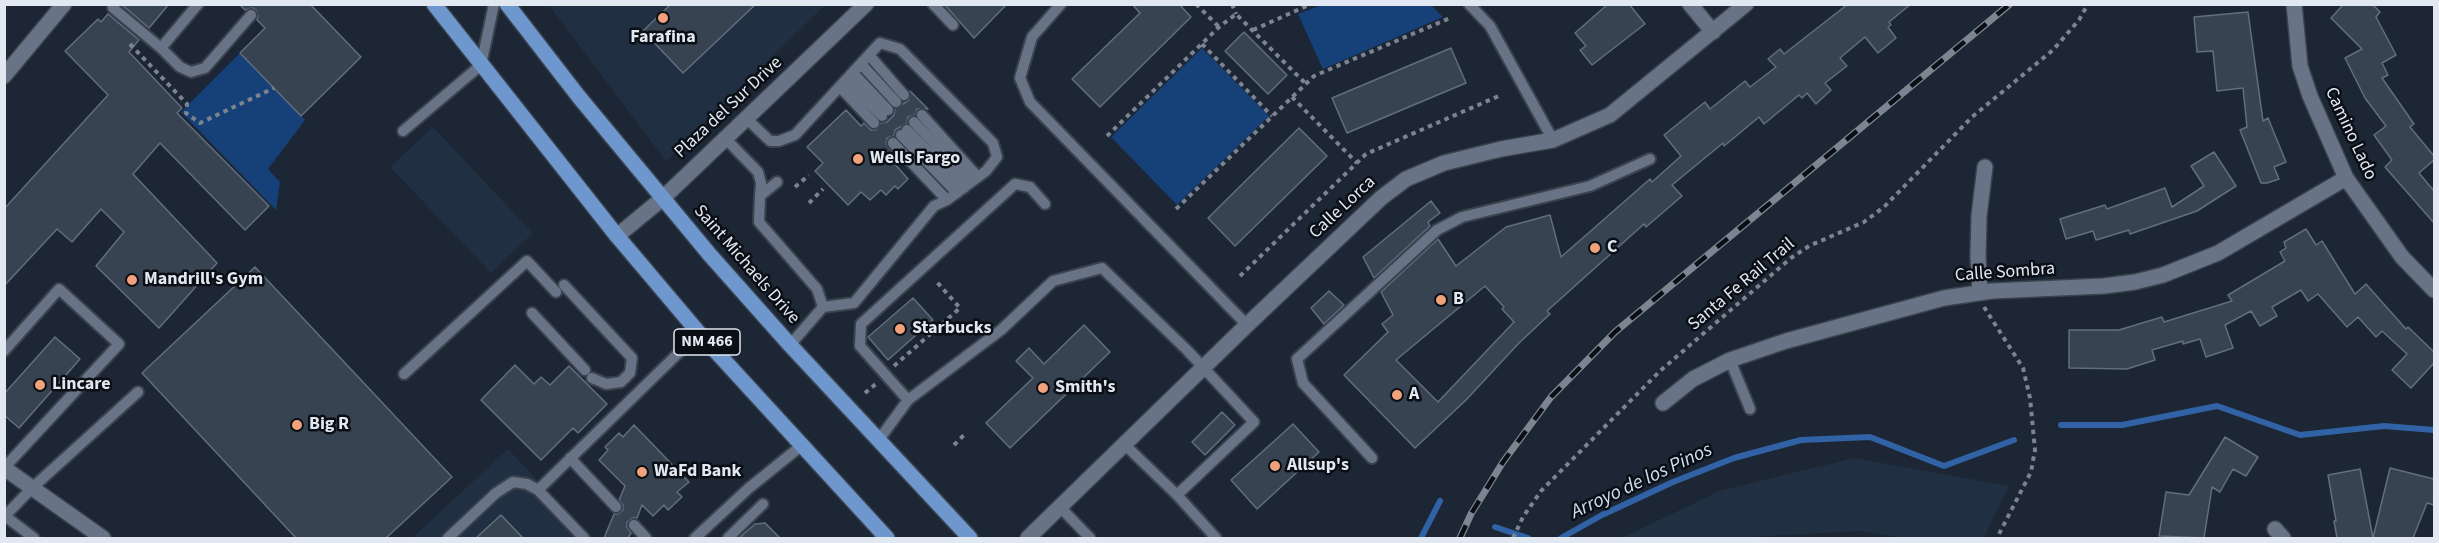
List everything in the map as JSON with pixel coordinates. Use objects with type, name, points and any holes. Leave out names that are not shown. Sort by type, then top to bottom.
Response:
[{"type":"main road","name":"NM 466","points":[[434,4],[617,236],[699,333],[887,538]]},
{"type":"main road","name":"Saint Michaels Drive","points":[[507,4],[663,198],[790,345],[970,538]]},
{"type":"street","points":[[4,76],[64,4]]},
{"type":"street","name":"Plaza del Sur Drive","points":[[617,236],[663,198],[866,4]]},
{"type":"street","points":[[1690,4],[1713,32]]},
{"type":"street","name":"Calle Lorca","points":[[1028,538],[1247,325],[1382,198],[1406,179],[1444,163],[1501,149],[1553,140],[1610,115],[1746,4]]},
{"type":"street","name":"Camino Lado","points":[[2294,4],[2301,66],[2310,96],[2346,178],[2402,257],[2434,290]]},
{"type":"street","points":[[1980,292],[1979,216],[1986,167]]},
{"type":"street","name":"Calle Sombra","points":[[1663,403],[1693,379],[1730,360],[1786,341],[1922,304],[1980,292],[2104,286],[2163,275],[2218,253],[2346,178]]},
{"type":"street","points":[[4,468],[103,538]]},
{"type":"lane","points":[[113,4],[113,8],[180,67],[191,72],[205,68],[251,15]]},
{"type":"lane","points":[[161,48],[198,4]]},
{"type":"lane","points":[[403,131],[481,65],[494,4]]},
{"type":"lane","points":[[933,4],[952,25]]},
{"type":"lane","points":[[1061,4],[1032,37],[1020,78],[1030,102],[1247,325]]},
{"type":"lane","points":[[1469,4],[1490,26],[1553,140]]},
{"type":"lane","points":[[746,118],[770,141],[779,141],[795,135],[880,44],[900,49],[993,143],[997,157],[967,185],[947,200],[934,206],[889,264],[854,303],[823,307],[790,345]]},
{"type":"lane","points":[[869,55],[889,109]]},
{"type":"lane","points":[[861,64],[889,109]]},
{"type":"lane","points":[[846,80],[889,109]]},
{"type":"lane","points":[[846,80],[889,109]]},
{"type":"lane","points":[[907,129],[967,185]]},
{"type":"lane","points":[[907,129],[967,185]]},
{"type":"lane","points":[[907,129],[947,200]]},
{"type":"lane","points":[[725,138],[758,172],[761,183],[759,222],[817,289],[823,307]]},
{"type":"lane","points":[[1372,458],[1303,383],[1298,359],[1437,230],[1462,217],[1590,186],[1650,159]]},
{"type":"lane","points":[[760,196],[777,183]]},
{"type":"lane","points":[[908,400],[860,346],[861,324],[1015,184],[1030,187],[1045,204]]},
{"type":"lane","points":[[404,374],[526,261],[560,288],[632,358],[630,373],[621,382],[606,384],[589,374],[532,313]]},
{"type":"lane","points":[[878,441],[908,400],[1001,330],[1053,281],[1102,268],[1204,367],[1254,422],[1177,495]]},
{"type":"lane","points":[[4,351],[59,289],[119,344],[4,468]]},
{"type":"lane","points":[[538,490],[699,333]]},
{"type":"lane","points":[[1730,360],[1750,409]]},
{"type":"lane","points":[[34,538],[5,517],[32,488],[138,392]]},
{"type":"lane","points":[[1124,444],[1177,495],[1216,538]]},
{"type":"lane","points":[[695,538],[749,488],[801,446]]},
{"type":"lane","points":[[570,458],[616,507]]},
{"type":"lane","points":[[448,538],[496,493],[513,483],[527,484],[538,490],[584,538]]},
{"type":"lane","points":[[728,538],[764,504]]},
{"type":"lane","points":[[1060,507],[1090,538]]},
{"type":"lane","points":[[634,525],[646,538]]},
{"type":"path","points":[[1196,4],[1218,27]]},
{"type":"path","points":[[1232,4],[1236,14],[1306,84]]},
{"type":"path","points":[[1252,30],[1311,4]]},
{"type":"path","name":"Santa Fe Rail Trail","points":[[1513,538],[1530,505],[1553,478],[1660,371],[1791,258],[1809,246],[1864,222],[1884,207],[1972,117],[2053,50],[2079,20],[2088,4]]},
{"type":"path","points":[[1107,136],[1218,27],[1236,14]]},
{"type":"path","points":[[1176,209],[1314,76],[1450,18]]},
{"type":"path","points":[[123,35],[187,104],[186,113],[200,123],[274,88]]},
{"type":"path","points":[[1202,44],[1272,116]]},
{"type":"path","points":[[1240,276],[1366,154],[1501,94]]},
{"type":"path","points":[[1292,97],[1357,163]]},
{"type":"path","points":[[795,187],[809,175]]},
{"type":"path","points":[[809,203],[823,189]]},
{"type":"path","points":[[889,370],[960,308],[936,280]]},
{"type":"path","points":[[1980,292],[1987,314],[2015,352],[2023,368],[2035,450],[2031,472],[1998,538]]},
{"type":"path","points":[[865,393],[880,380]]},
{"type":"path","points":[[954,445],[965,434]]},
{"type":"shaded area","points":[[549,5],[825,5],[666,161]]},
{"type":"shaded area","points":[[1321,5],[1431,5],[1443,17],[1323,69],[1298,14]]},
{"type":"shaded area","points":[[1202,48],[1269,116],[1177,205],[1111,137]]},
{"type":"shaded area","points":[[240,53],[305,120],[268,169],[280,182],[276,210],[181,112]]},
{"type":"shaded area","points":[[433,127],[533,233],[491,273],[390,167]]},
{"type":"shaded area","points":[[508,449],[593,538],[412,538]]},
{"type":"shaded area","points":[[1854,458],[2009,486],[1984,538],[1904,538],[1860,531],[1731,538],[1622,538],[1719,491]]},
{"type":"building","points":[[121,4],[169,4],[149,28]]},
{"type":"building","points":[[239,4],[310,4],[361,57],[301,116],[240,53],[265,28],[257,20],[256,10],[252,8],[245,10]]},
{"type":"building","points":[[671,4],[756,4],[683,73],[643,31]]},
{"type":"building","points":[[944,4],[1007,4],[974,38]]},
{"type":"building","points":[[1132,4],[1179,4],[1191,17],[1100,107],[1072,79],[1140,13]]},
{"type":"building","points":[[1608,4],[1629,4],[1645,24],[1592,65],[1580,50],[1586,46],[1575,33]]},
{"type":"building","points":[[1848,4],[1911,4],[1889,22],[1891,25],[1888,27],[1896,38],[1878,53],[1865,37],[1840,58],[1847,66],[1825,83],[1831,90],[1816,104],[1807,93],[1802,98],[1799,95],[1764,124],[1759,117],[1672,185],[1682,196],[1646,227],[1644,224],[1547,311],[1550,314],[1519,343],[1466,400],[1415,448],[1344,375],[1388,332],[1382,324],[1393,315],[1381,292],[1438,239],[1456,266],[1506,227],[1550,215],[1561,257],[1650,179],[1652,182],[1681,156],[1664,135],[1705,102],[1710,109],[1745,81],[1750,87],[1776,67],[1768,59],[1780,49],[1784,54]],"holes":[[[1485,286],[1504,307],[1502,309],[1514,322],[1438,402],[1396,360]]]},
{"type":"building","points":[[2344,4],[2372,4],[2380,12],[2376,17],[2396,55],[2382,63],[2388,75],[2382,78],[2414,124],[2410,127],[2434,156],[2434,160],[2419,173],[2434,191],[2434,223],[2385,167],[2392,160],[2374,135],[2386,126],[2365,98],[2345,58],[2362,49],[2331,18]]},
{"type":"building","points":[[2248,12],[2263,121],[2268,118],[2286,162],[2274,167],[2279,179],[2267,183],[2261,183],[2240,130],[2247,127],[2243,88],[2217,91],[2213,51],[2197,52],[2194,17]]},
{"type":"building","points":[[108,14],[139,40],[129,52],[182,108],[177,113],[269,206],[245,230],[160,143],[133,174],[217,263],[159,328],[96,266],[124,232],[101,209],[72,242],[57,229],[4,286],[4,209],[108,95],[65,51],[98,19],[101,22]]},
{"type":"building","points":[[1244,32],[1287,75],[1268,94],[1225,51]]},
{"type":"building","points":[[1451,48],[1466,83],[1347,133],[1332,98]]},
{"type":"building","name":"Wells Fargo","points":[[910,91],[928,109],[917,109],[915,115],[908,117],[907,123],[895,130],[894,136],[887,138],[886,144],[898,159],[894,163],[908,179],[898,189],[895,186],[886,195],[881,190],[870,200],[861,192],[848,205],[815,171],[823,163],[807,147],[846,110],[861,126],[864,123],[871,130],[876,130],[881,123],[887,122],[894,115],[895,109],[909,100]]},
{"type":"building","points":[[1299,128],[1327,156],[1235,246],[1208,218]]},
{"type":"building","points":[[2214,152],[2236,186],[2197,211],[2130,234],[2129,230],[2096,240],[2093,231],[2066,239],[2060,219],[2105,205],[2107,209],[2165,188],[2172,207],[2204,186],[2191,166]]},
{"type":"building","points":[[1431,201],[1440,213],[1428,222],[1430,226],[1374,278],[1363,257]]},
{"type":"building","points":[[2306,229],[2316,245],[2322,241],[2355,294],[2366,284],[2406,329],[2408,327],[2434,352],[2434,363],[2411,388],[2392,370],[2407,354],[2382,331],[2376,337],[2358,317],[2347,327],[2318,294],[2308,301],[2301,290],[2272,307],[2277,316],[2260,326],[2251,311],[2225,325],[2233,348],[2206,357],[2200,339],[2183,344],[2183,341],[2152,350],[2155,360],[2127,369],[2069,368],[2069,330],[2119,330],[2162,317],[2164,322],[2232,301],[2228,295],[2285,261],[2280,252],[2286,248],[2284,242]]},
{"type":"building","name":"Big R","points":[[255,267],[452,477],[386,538],[296,538],[142,373]]},
{"type":"building","points":[[1329,291],[1344,305],[1324,324],[1311,308]]},
{"type":"building","name":"Starbucks","points":[[913,298],[933,320],[888,360],[868,337]]},
{"type":"building","points":[[1084,325],[1110,352],[1010,448],[986,423],[1033,378],[1016,361],[1029,348],[1044,364]]},
{"type":"building","points":[[55,337],[80,359],[19,428],[4,415],[4,394]]},
{"type":"building","points":[[515,365],[534,384],[541,377],[550,385],[569,366],[607,404],[578,433],[573,428],[541,460],[481,400]]},
{"type":"building","points":[[1222,412],[1235,425],[1205,455],[1192,442]]},
{"type":"building","name":"Allsup's","points":[[1293,424],[1319,452],[1257,509],[1231,480]]},
{"type":"building","points":[[634,425],[689,482],[677,492],[682,497],[668,510],[664,505],[653,516],[642,505],[637,518],[632,518],[627,522],[631,533],[628,538],[604,538],[614,514],[623,510],[623,505],[619,500],[625,486],[599,460],[608,450],[605,447],[619,433],[623,437]]},
{"type":"building","points":[[2225,437],[2258,457],[2246,476],[2233,469],[2220,492],[2212,487],[2204,538],[2159,536],[2166,492],[2189,495]]},
{"type":"building","points":[[2390,468],[2434,479],[2434,505],[2427,503],[2413,538],[2373,538]]},
{"type":"building","points":[[2360,469],[2373,538],[2337,538],[2328,475]]},
{"type":"building","points":[[501,515],[523,538],[476,538]]},
{"type":"building","points":[[765,523],[780,538],[739,538],[755,524]]},
{"type":"waterway","name":"Arroyo de los Pinos","points":[[2061,425],[2122,425],[2217,406],[2300,435],[2384,426],[2434,430]]},
{"type":"waterway","name":"Arroyo de los Pinos","points":[[1561,538],[1602,515],[1673,482],[1734,458],[1801,440],[1870,437],[1944,466],[2014,440]]},
{"type":"waterway","points":[[1421,538],[1440,501]]},
{"type":"waterway","name":"Arroyo de los Pinos","points":[[1495,527],[1528,538]]},
{"type":"railway","points":[[1460,538],[1471,514],[1503,462],[1551,397],[1615,332],[2010,4]]},
{"type":"place","name":"Farafina","points":[[663,18]]},
{"type":"place","name":"Wells Fargo","points":[[858,159]]},
{"type":"place","name":"C","points":[[1595,248]]},
{"type":"place","name":"Mandrill's Gym","points":[[132,280]]},
{"type":"place","name":"B","points":[[1441,300]]},
{"type":"place","name":"Starbucks","points":[[900,329]]},
{"type":"place","name":"Lincare","points":[[40,385]]},
{"type":"place","name":"Smith's","points":[[1043,388]]},
{"type":"place","name":"A","points":[[1397,395]]},
{"type":"place","name":"Big R","points":[[297,425]]},
{"type":"place","name":"Allsup's","points":[[1275,466]]},
{"type":"place","name":"WaFd Bank","points":[[642,472]]}]
